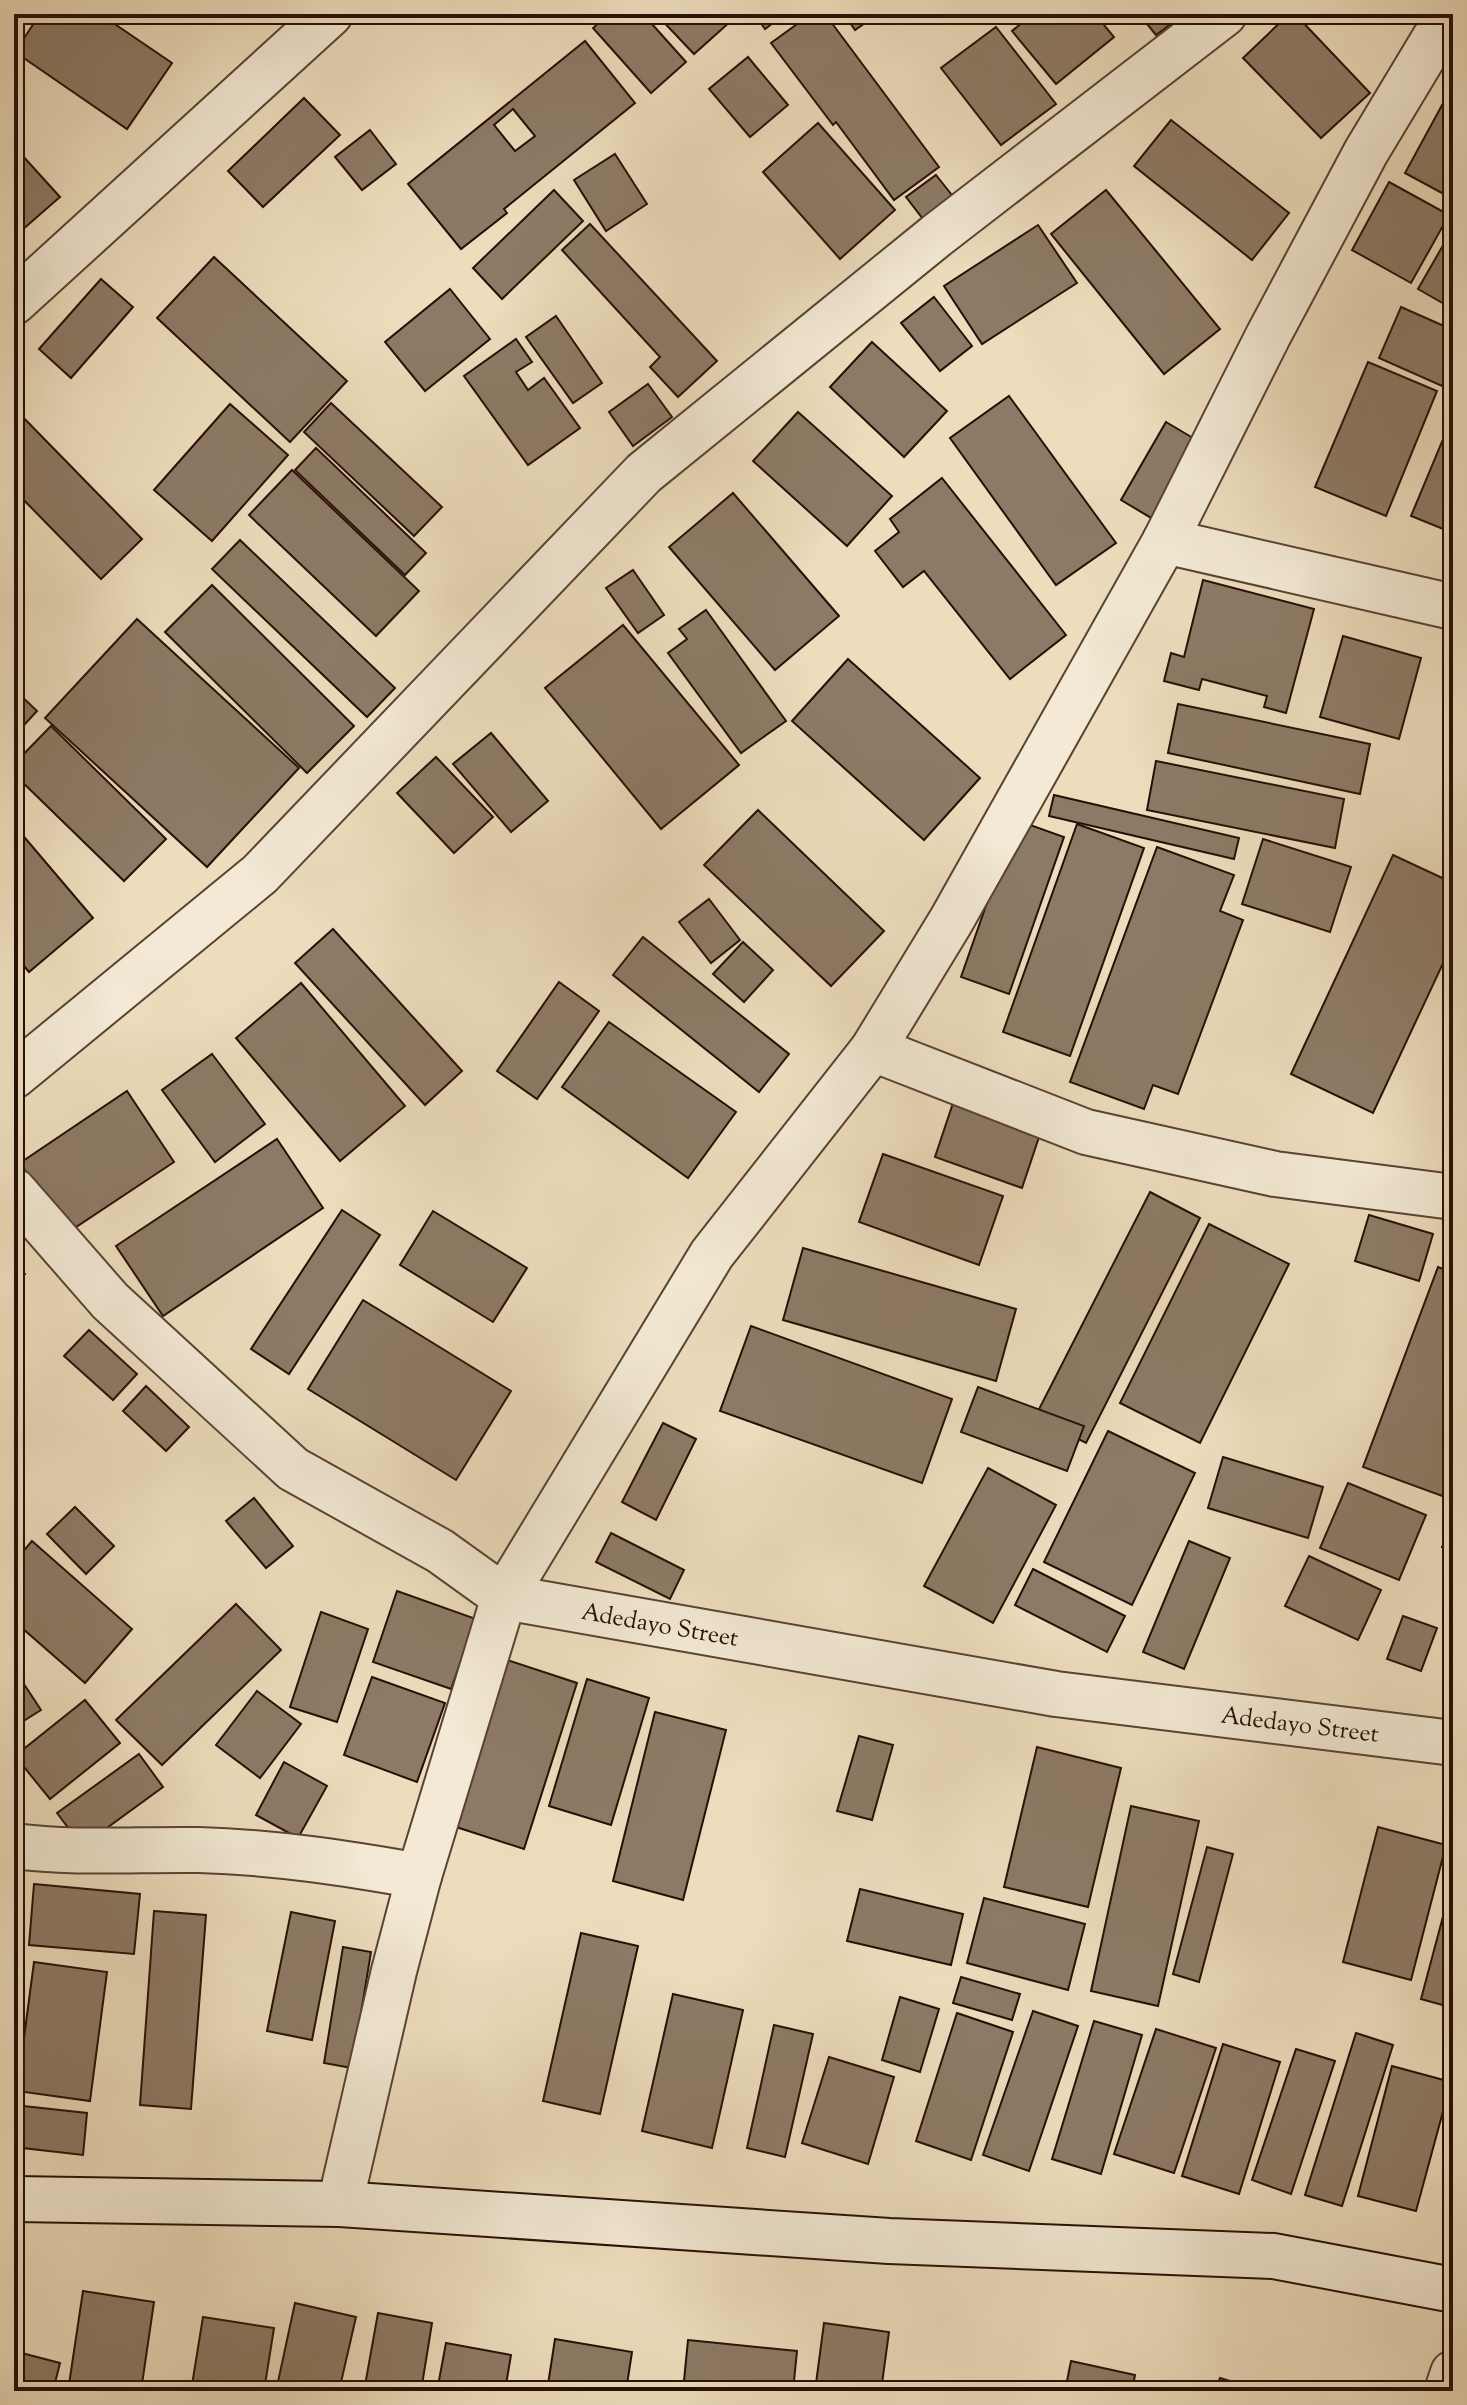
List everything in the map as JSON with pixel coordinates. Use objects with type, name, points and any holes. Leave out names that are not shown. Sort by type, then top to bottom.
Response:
[{"type":"street","points":[[14,302],[330,14]]},
{"type":"street","points":[[14,1076],[260,874],[644,473],[936,236],[1224,14]]},
{"type":"street","points":[[340,2204],[419,1876],[504,1597],[712,1254],[873,1049],[951,921],[1165,541],[1268,336],[1366,152],[1446,33]]},
{"type":"street","points":[[1165,541],[1453,607]]},
{"type":"street","points":[[873,1049],[1086,1132],[1275,1174],[1453,1197]]},
{"type":"street","name":"Adedayo Street","points":[[14,1191],[110,1301],[293,1469],[440,1551],[504,1597],[1056,1694],[1453,1743]]},
{"type":"street","points":[[14,1846],[96,1851],[199,1850],[318,1858],[419,1876]]},
{"type":"street","points":[[14,2199],[340,2204],[889,2241],[1274,2256],[1453,2290]]},
{"type":"street","points":[[1447,2391],[1453,2373]]},
{"type":"building","points":[[40,14],[100,14],[172,63],[127,129],[15,52]]},
{"type":"building","points":[[609,14],[643,14],[686,62],[651,93],[593,28]]},
{"type":"building","points":[[656,14],[724,14],[731,21],[694,54]]},
{"type":"building","points":[[754,14],[785,14],[765,29]]},
{"type":"building","points":[[811,14],[825,14],[939,167],[894,200],[836,122],[833,125],[771,43]]},
{"type":"building","points":[[844,14],[878,14],[855,30]]},
{"type":"building","points":[[1033,14],[1095,14],[1114,37],[1056,84],[1012,31]]},
{"type":"building","points":[[1139,14],[1184,14],[1156,35]]},
{"type":"building","points":[[1289,14],[1295,14],[1370,93],[1321,138],[1243,58]]},
{"type":"building","points":[[996,27],[1056,104],[1001,145],[941,68]]},
{"type":"building","points":[[585,41],[635,103],[504,209],[507,213],[461,249],[408,184]],"holes":[[[513,109],[535,136],[515,151],[494,125]]]},
{"type":"building","points":[[748,57],[788,105],[750,137],[709,89]]},
{"type":"building","points":[[1447,96],[1453,100],[1453,199],[1405,173]]},
{"type":"building","points":[[304,98],[340,135],[263,207],[228,171]]},
{"type":"building","points":[[1171,120],[1289,213],[1252,260],[1134,166]]},
{"type":"building","points":[[818,123],[895,210],[840,259],[763,172]]},
{"type":"building","points":[[370,130],[396,164],[362,190],[335,157]]},
{"type":"building","points":[[21,154],[60,197],[14,237],[14,160]]},
{"type":"building","points":[[615,154],[647,204],[606,231],[574,180]]},
{"type":"building","points":[[936,175],[963,209],[933,232],[906,197]]},
{"type":"building","points":[[1389,182],[1449,215],[1411,283],[1352,250]]},
{"type":"building","points":[[554,190],[583,221],[502,299],[473,268]]},
{"type":"building","points":[[1106,190],[1220,329],[1164,374],[1051,234]]},
{"type":"building","points":[[590,224],[717,361],[678,397],[650,367],[660,357],[562,250]]},
{"type":"building","points":[[1038,225],[1077,283],[982,344],[944,286]]},
{"type":"building","points":[[1453,228],[1453,309],[1418,289]]},
{"type":"building","points":[[214,257],[347,381],[290,442],[157,318]]},
{"type":"building","points":[[101,279],[133,307],[71,378],[39,349]]},
{"type":"building","points":[[450,289],[490,339],[425,391],[385,342]]},
{"type":"building","points":[[934,297],[972,346],[940,371],[901,323]]},
{"type":"building","points":[[1401,307],[1453,330],[1453,361],[1442,386],[1379,358]]},
{"type":"building","points":[[556,316],[602,383],[573,403],[526,337]]},
{"type":"building","points":[[516,339],[532,362],[516,372],[528,390],[544,378],[580,428],[528,465],[464,376]]},
{"type":"building","points":[[872,342],[947,411],[904,457],[830,387]]},
{"type":"building","points":[[1368,362],[1437,391],[1386,516],[1315,487]]},
{"type":"building","points":[[648,384],[672,417],[633,446],[609,412]]},
{"type":"building","points":[[1009,396],[1116,543],[1056,585],[950,438]]},
{"type":"building","points":[[331,403],[442,507],[414,536],[304,432]]},
{"type":"building","points":[[230,404],[288,455],[212,541],[154,490]]},
{"type":"building","points":[[14,408],[142,539],[101,579],[14,490]]},
{"type":"building","points":[[798,412],[892,496],[847,546],[753,461]]},
{"type":"building","points":[[1166,422],[1198,441],[1153,519],[1121,500]]},
{"type":"building","points":[[1446,432],[1453,435],[1453,533],[1411,516]]},
{"type":"building","points":[[316,448],[426,553],[405,575],[295,470]]},
{"type":"building","points":[[292,470],[419,591],[376,636],[249,515]]},
{"type":"building","points":[[942,478],[1066,635],[1010,679],[924,571],[903,587],[875,551],[899,532],[890,519]]},
{"type":"building","points":[[733,493],[839,616],[775,670],[669,547]]},
{"type":"building","points":[[240,540],[395,688],[367,717],[212,569]]},
{"type":"building","points":[[633,570],[664,615],[638,633],[606,588]]},
{"type":"building","points":[[1203,580],[1314,609],[1286,713],[1264,707],[1267,696],[1202,679],[1199,690],[1164,681],[1171,653],[1184,657]]},
{"type":"building","points":[[212,585],[354,726],[307,773],[165,632]]},
{"type":"building","points":[[706,610],[786,721],[741,753],[668,653],[687,639],[679,629]]},
{"type":"building","points":[[137,619],[299,768],[207,867],[45,718]]},
{"type":"building","points":[[623,625],[739,765],[661,829],[545,688]]},
{"type":"building","points":[[1343,636],[1421,658],[1399,739],[1320,717]]},
{"type":"building","points":[[848,659],[980,778],[924,840],[792,721]]},
{"type":"building","points":[[14,689],[37,711],[14,736]]},
{"type":"building","points":[[1178,704],[1370,744],[1360,794],[1168,753]]},
{"type":"building","points":[[51,726],[166,839],[124,881],[14,774],[14,764]]},
{"type":"building","points":[[491,733],[548,801],[511,832],[453,764]]},
{"type":"building","points":[[436,757],[493,817],[454,853],[397,793]]},
{"type":"building","points":[[1156,761],[1344,799],[1335,848],[1147,810]]},
{"type":"building","points":[[1054,795],[1239,838],[1234,859],[1049,816]]},
{"type":"building","points":[[758,810],[884,931],[831,986],[704,865]]},
{"type":"building","points":[[1016,820],[1064,837],[1009,994],[961,977]]},
{"type":"building","points":[[1077,824],[1144,848],[1070,1056],[1003,1032]]},
{"type":"building","points":[[14,825],[93,918],[29,972],[14,954]]},
{"type":"building","points":[[1263,839],[1351,867],[1330,932],[1242,904]]},
{"type":"building","points":[[1157,847],[1234,875],[1220,911],[1243,920],[1178,1094],[1153,1085],[1144,1109],[1070,1082]]},
{"type":"building","points":[[1393,855],[1453,883],[1453,942],[1373,1113],[1291,1074]]},
{"type":"building","points":[[709,899],[740,940],[711,963],[679,922]]},
{"type":"building","points":[[333,929],[462,1071],[425,1105],[295,963]]},
{"type":"building","points":[[643,937],[789,1054],[759,1092],[613,975]]},
{"type":"building","points":[[743,942],[773,970],[744,1002],[713,974]]},
{"type":"building","points":[[559,982],[599,1011],[537,1099],[497,1071]]},
{"type":"building","points":[[301,983],[405,1106],[340,1161],[236,1038]]},
{"type":"building","points":[[609,1022],[736,1112],[688,1178],[562,1087]]},
{"type":"building","points":[[212,1054],[265,1124],[215,1162],[162,1090]]},
{"type":"building","points":[[127,1091],[174,1162],[67,1233],[20,1163]]},
{"type":"building","points":[[953,1103],[1040,1134],[1022,1188],[935,1157]]},
{"type":"building","points":[[277,1139],[323,1208],[163,1316],[116,1246]]},
{"type":"building","points":[[883,1154],[1003,1196],[979,1265],[859,1222]]},
{"type":"building","points":[[1150,1192],[1200,1218],[1086,1443],[1035,1417]]},
{"type":"building","points":[[342,1210],[380,1235],[289,1374],[251,1349]]},
{"type":"building","points":[[433,1211],[527,1268],[493,1322],[400,1265]]},
{"type":"building","points":[[1369,1215],[1433,1234],[1419,1281],[1355,1261]]},
{"type":"building","points":[[1209,1224],[1289,1264],[1200,1443],[1120,1403]]},
{"type":"building","points":[[803,1248],[1016,1309],[996,1381],[783,1320]]},
{"type":"building","points":[[14,1265],[25,1274],[14,1286]]},
{"type":"building","points":[[1438,1267],[1453,1273],[1453,1476],[1445,1497],[1363,1467]]},
{"type":"building","points":[[363,1300],[511,1391],[456,1480],[308,1389]]},
{"type":"building","points":[[751,1326],[952,1399],[922,1483],[720,1411]]},
{"type":"building","points":[[89,1330],[137,1374],[113,1400],[64,1356]]},
{"type":"building","points":[[146,1386],[189,1427],[166,1451],[123,1411]]},
{"type":"building","points":[[978,1387],[1084,1426],[1067,1471],[961,1432]]},
{"type":"building","points":[[663,1423],[696,1439],[656,1520],[622,1502]]},
{"type":"building","points":[[1108,1431],[1195,1473],[1132,1605],[1044,1562]]},
{"type":"building","points":[[1223,1457],[1323,1487],[1308,1538],[1208,1508]]},
{"type":"building","points":[[988,1468],[1056,1505],[993,1623],[924,1586]]},
{"type":"building","points":[[1348,1483],[1426,1515],[1399,1580],[1320,1548]]},
{"type":"building","points":[[254,1498],[293,1546],[266,1568],[226,1521]]},
{"type":"building","points":[[75,1507],[114,1546],[86,1574],[47,1534]]},
{"type":"building","points":[[1453,1526],[1453,1553],[1442,1547]]},
{"type":"building","points":[[611,1533],[684,1570],[670,1599],[596,1562]]},
{"type":"building","points":[[32,1541],[132,1629],[85,1683],[14,1621],[14,1562]]},
{"type":"building","points":[[1189,1541],[1230,1558],[1184,1669],[1143,1652]]},
{"type":"building","points":[[1309,1556],[1381,1590],[1358,1640],[1285,1606]]},
{"type":"building","points":[[1033,1569],[1125,1616],[1107,1652],[1015,1605]]},
{"type":"building","points":[[397,1591],[476,1619],[451,1689],[373,1662]]},
{"type":"building","points":[[236,1604],[281,1650],[162,1765],[116,1720]]},
{"type":"building","points":[[321,1612],[368,1629],[337,1722],[290,1707]]},
{"type":"building","points":[[1403,1616],[1437,1628],[1421,1671],[1387,1659]]},
{"type":"building","points":[[501,1658],[577,1683],[524,1849],[447,1824]]},
{"type":"building","points":[[14,1669],[41,1710],[14,1727]]},
{"type":"building","points":[[372,1677],[445,1703],[417,1782],[344,1755]]},
{"type":"building","points":[[587,1679],[649,1698],[611,1825],[549,1806]]},
{"type":"building","points":[[257,1691],[301,1724],[260,1778],[216,1745]]},
{"type":"building","points":[[85,1700],[120,1743],[50,1799],[15,1756]]},
{"type":"building","points":[[655,1712],[726,1730],[683,1900],[613,1881]]},
{"type":"building","points":[[859,1736],[893,1745],[872,1820],[837,1811]]},
{"type":"building","points":[[1037,1747],[1121,1768],[1088,1907],[1004,1887]]},
{"type":"building","points":[[139,1754],[163,1787],[82,1846],[57,1813]]},
{"type":"building","points":[[284,1762],[327,1786],[298,1838],[256,1815]]},
{"type":"building","points":[[1131,1806],[1199,1821],[1158,2006],[1091,1991]]},
{"type":"building","points":[[1378,1827],[1446,1845],[1411,1980],[1343,1962]]},
{"type":"building","points":[[1207,1847],[1233,1854],[1199,1982],[1173,1974]]},
{"type":"building","points":[[1453,1879],[1453,2008],[1421,1999]]},
{"type":"building","points":[[34,1884],[140,1894],[134,1954],[29,1945]]},
{"type":"building","points":[[860,1889],[963,1914],[951,1965],[847,1941]]},
{"type":"building","points":[[984,1898],[1085,1924],[1068,1990],[967,1963]]},
{"type":"building","points":[[154,1911],[206,1915],[191,2109],[140,2105]]},
{"type":"building","points":[[291,1912],[335,1921],[312,2040],[267,2031]]},
{"type":"building","points":[[581,1933],[638,1946],[600,2114],[543,2101]]},
{"type":"building","points":[[343,1947],[371,1952],[352,2068],[324,2063]]},
{"type":"building","points":[[34,1962],[107,1972],[90,2101],[17,2091]]},
{"type":"building","points":[[961,1977],[1020,1994],[1012,2020],[953,2003]]},
{"type":"building","points":[[673,1994],[743,2010],[712,2148],[642,2131]]},
{"type":"building","points":[[900,1997],[939,2009],[920,2072],[882,2060]]},
{"type":"building","points":[[1033,2011],[1078,2026],[1029,2171],[983,2155]]},
{"type":"building","points":[[957,2013],[1013,2032],[971,2160],[916,2141]]},
{"type":"building","points":[[1094,2021],[1142,2035],[1101,2174],[1052,2159]]},
{"type":"building","points":[[774,2025],[813,2034],[785,2157],[747,2148]]},
{"type":"building","points":[[1156,2029],[1216,2048],[1174,2173],[1114,2154]]},
{"type":"building","points":[[1356,2033],[1393,2045],[1342,2206],[1305,2195]]},
{"type":"building","points":[[1223,2044],[1280,2062],[1239,2194],[1182,2176]]},
{"type":"building","points":[[1296,2049],[1335,2061],[1291,2194],[1252,2180]]},
{"type":"building","points":[[829,2057],[894,2077],[868,2164],[802,2143]]},
{"type":"building","points":[[1392,2066],[1451,2082],[1416,2211],[1358,2196]]},
{"type":"building","points":[[14,2105],[87,2113],[83,2155],[14,2147]]},
{"type":"building","points":[[83,2291],[154,2302],[141,2391],[68,2391]]},
{"type":"building","points":[[295,2303],[356,2317],[339,2391],[276,2391]]},
{"type":"building","points":[[378,2313],[432,2323],[421,2391],[364,2391]]},
{"type":"building","points":[[203,2317],[274,2328],[264,2391],[191,2391]]},
{"type":"building","points":[[824,2323],[889,2332],[881,2391],[815,2391]]},
{"type":"building","points":[[555,2339],[632,2352],[626,2391],[547,2391]]},
{"type":"building","points":[[688,2340],[797,2351],[793,2391],[683,2391]]},
{"type":"building","points":[[446,2343],[511,2355],[505,2391],[437,2391]]},
{"type":"building","points":[[14,2351],[60,2363],[53,2391],[14,2391]]},
{"type":"building","points":[[1071,2361],[1135,2375],[1132,2391],[1065,2391]]},
{"type":"building","points":[[1220,2378],[1264,2391],[1216,2391]]}]
